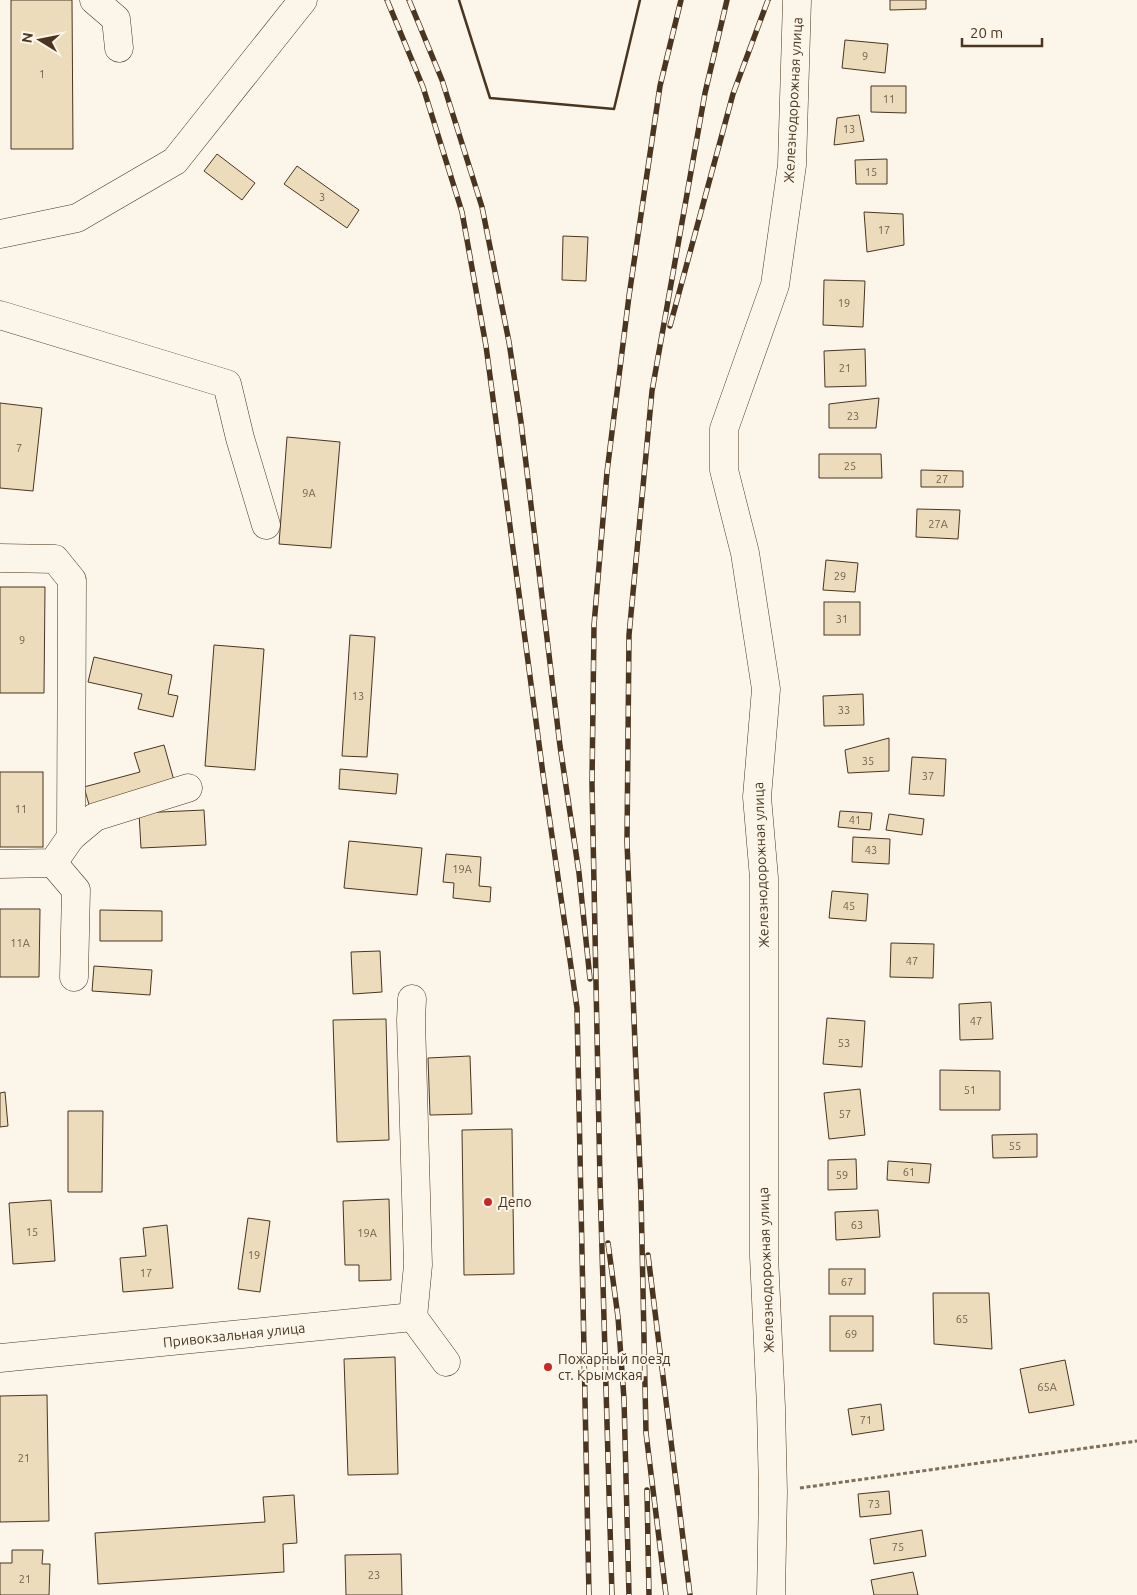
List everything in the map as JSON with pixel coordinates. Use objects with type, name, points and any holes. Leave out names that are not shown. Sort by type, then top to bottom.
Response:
[{"type":"street","points":[[94,0],[116,19],[119,48]]},
{"type":"street","points":[[0,234],[77,218],[175,161],[303,0]]},
{"type":"street","name":"Железнодорожная улица","points":[[771,1595],[773,1492],[764,1256],[764,878],[757,797],[766,688],[745,553],[724,470],[724,428],[775,285],[792,165],[797,0]]},
{"type":"street","points":[[0,314],[227,384],[240,438],[266,525]]},
{"type":"street","points":[[0,558],[55,559],[72,580],[71,837]]},
{"type":"street","points":[[53,863],[71,837],[95,817],[188,788]]},
{"type":"street","points":[[0,864],[53,863]]},
{"type":"street","points":[[53,863],[76,890],[74,977]]},
{"type":"street","points":[[412,998],[418,1265],[413,1317],[446,1362]]},
{"type":"street","name":"Привокзальная улица","points":[[0,1358],[413,1317]]},
{"type":"path","points":[[773,1492],[1137,1441]]},
{"type":"building","points":[[11,0],[72,0],[73,149],[11,149]]},
{"type":"building","points":[[890,0],[926,0],[926,9],[890,10]]},
{"type":"building","points":[[845,40],[888,44],[885,73],[842,68]]},
{"type":"building","points":[[871,86],[906,86],[906,113],[871,112]]},
{"type":"building","points":[[859,115],[864,141],[834,145],[837,118]]},
{"type":"building","points":[[217,154],[255,183],[242,200],[204,171]]},
{"type":"building","points":[[887,159],[887,184],[856,184],[855,160]]},
{"type":"building","points":[[297,166],[359,210],[347,228],[284,184]]},
{"type":"building","points":[[864,212],[903,214],[904,245],[867,252]]},
{"type":"building","points":[[563,236],[588,237],[586,281],[562,280]]},
{"type":"building","points":[[824,280],[865,281],[863,327],[823,325]]},
{"type":"building","points":[[865,349],[866,386],[825,387],[824,351]]},
{"type":"building","points":[[879,398],[876,428],[829,428],[829,404]]},
{"type":"building","points":[[0,403],[42,408],[33,491],[0,488]]},
{"type":"building","points":[[287,437],[340,442],[331,548],[279,544]]},
{"type":"building","points":[[819,454],[881,454],[882,478],[819,478]]},
{"type":"building","points":[[921,470],[963,471],[963,487],[921,487]]},
{"type":"building","points":[[917,509],[960,510],[958,539],[916,537]]},
{"type":"building","points":[[826,560],[858,563],[855,592],[823,590]]},
{"type":"building","points":[[0,587],[45,587],[44,693],[0,693]]},
{"type":"building","points":[[824,602],[860,602],[860,635],[824,635]]},
{"type":"building","points":[[350,635],[375,637],[367,757],[342,756]]},
{"type":"building","points":[[214,645],[264,649],[255,770],[205,766]]},
{"type":"building","points":[[94,657],[172,675],[168,694],[178,696],[173,717],[138,709],[142,694],[88,682]]},
{"type":"building","points":[[863,694],[864,725],[824,726],[823,696]]},
{"type":"building","points":[[889,738],[889,771],[848,773],[845,750]]},
{"type":"building","points":[[164,745],[175,784],[90,808],[84,787],[140,772],[134,753]]},
{"type":"building","points":[[912,757],[946,759],[944,796],[909,794]]},
{"type":"building","points":[[340,769],[398,774],[396,794],[339,789]]},
{"type":"building","points":[[0,772],[43,772],[43,847],[0,847]]},
{"type":"building","points":[[204,810],[206,845],[141,848],[139,813]]},
{"type":"building","points":[[840,811],[872,813],[870,830],[838,827]]},
{"type":"building","points":[[889,814],[924,819],[922,835],[886,830]]},
{"type":"building","points":[[853,837],[890,839],[889,864],[852,862]]},
{"type":"building","points":[[349,841],[422,848],[417,895],[344,888]]},
{"type":"building","points":[[446,854],[481,857],[479,886],[491,887],[490,902],[453,898],[454,883],[443,882]]},
{"type":"building","points":[[832,891],[868,894],[866,921],[829,918]]},
{"type":"building","points":[[0,909],[40,909],[39,977],[0,977]]},
{"type":"building","points":[[100,910],[162,911],[162,941],[100,941]]},
{"type":"building","points":[[891,943],[934,944],[933,978],[890,977]]},
{"type":"building","points":[[380,951],[382,992],[353,994],[351,952]]},
{"type":"building","points":[[94,966],[152,970],[150,995],[92,991]]},
{"type":"building","points":[[991,1002],[993,1039],[960,1040],[959,1004]]},
{"type":"building","points":[[827,1018],[865,1021],[862,1067],[823,1064]]},
{"type":"building","points":[[386,1019],[389,1140],[337,1142],[333,1020]]},
{"type":"building","points":[[470,1056],[472,1114],[430,1115],[428,1058]]},
{"type":"building","points":[[940,1070],[1000,1071],[1000,1110],[940,1110]]},
{"type":"building","points":[[860,1089],[865,1135],[829,1139],[824,1093]]},
{"type":"building","points":[[5,1092],[8,1126],[0,1127],[0,1093]]},
{"type":"building","points":[[68,1111],[103,1111],[102,1192],[68,1192]]},
{"type":"building","name":"Депо","points":[[512,1129],[514,1274],[464,1275],[462,1130]]},
{"type":"building","points":[[1037,1134],[1037,1157],[993,1158],[992,1135]]},
{"type":"building","points":[[856,1159],[857,1189],[828,1190],[828,1160]]},
{"type":"building","points":[[888,1161],[931,1164],[929,1183],[887,1180]]},
{"type":"building","points":[[389,1199],[391,1280],[359,1281],[359,1265],[345,1265],[343,1201]]},
{"type":"building","points":[[51,1200],[55,1261],[13,1264],[9,1203]]},
{"type":"building","points":[[878,1210],[880,1237],[836,1240],[835,1212]]},
{"type":"building","points":[[248,1218],[270,1221],[260,1292],[238,1289]]},
{"type":"building","points":[[167,1225],[173,1288],[123,1292],[120,1258],[146,1256],[143,1228]]},
{"type":"building","points":[[829,1269],[865,1269],[865,1294],[829,1294]]},
{"type":"building","points":[[933,1293],[989,1293],[992,1349],[934,1344]]},
{"type":"building","points":[[830,1316],[873,1316],[873,1351],[830,1351]]},
{"type":"building","points":[[395,1357],[398,1474],[348,1475],[344,1359]]},
{"type":"building","points":[[1065,1360],[1074,1405],[1029,1413],[1020,1369]]},
{"type":"building","points":[[47,1395],[49,1521],[0,1522],[0,1396]]},
{"type":"building","points":[[881,1404],[884,1430],[852,1435],[848,1409]]},
{"type":"building","points":[[889,1491],[891,1514],[860,1517],[858,1494]]},
{"type":"building","points":[[294,1495],[297,1543],[283,1544],[284,1572],[98,1584],[95,1533],[265,1522],[263,1497]]},
{"type":"building","points":[[922,1530],[926,1556],[874,1564],[870,1539]]},
{"type":"building","points":[[12,1550],[43,1550],[42,1564],[50,1564],[49,1595],[0,1595],[0,1563],[12,1563]]},
{"type":"building","points":[[401,1554],[402,1595],[346,1595],[345,1555]]},
{"type":"building","points":[[913,1572],[918,1595],[874,1595],[871,1580]]},
{"type":"railway","points":[[387,0],[423,87],[462,212],[486,346],[543,774],[577,1008],[589,1595]]},
{"type":"railway","points":[[409,0],[442,80],[482,207],[509,342],[521,422],[560,746],[579,873],[590,979]]},
{"type":"railway","points":[[612,1595],[600,1181],[592,784],[594,625],[607,472],[629,296],[660,86],[681,0]]},
{"type":"railway","points":[[666,1595],[646,1433],[641,1196],[627,842],[629,635],[652,391],[705,93],[727,0]]},
{"type":"railway","points":[[670,326],[733,94],[768,0]]},
{"type":"railway","points":[[608,1243],[618,1317],[624,1399],[629,1595]]},
{"type":"railway","points":[[648,1255],[690,1595]]},
{"type":"railway","points":[[647,1490],[649,1595]]},
{"type":"wall","points":[[459,0],[490,98],[614,109],[640,0]]},
{"type":"place","name":"Депо","points":[[488,1202]]},
{"type":"place","name":"Пожарный поезд ст. Крымская","points":[[548,1367]]}]
